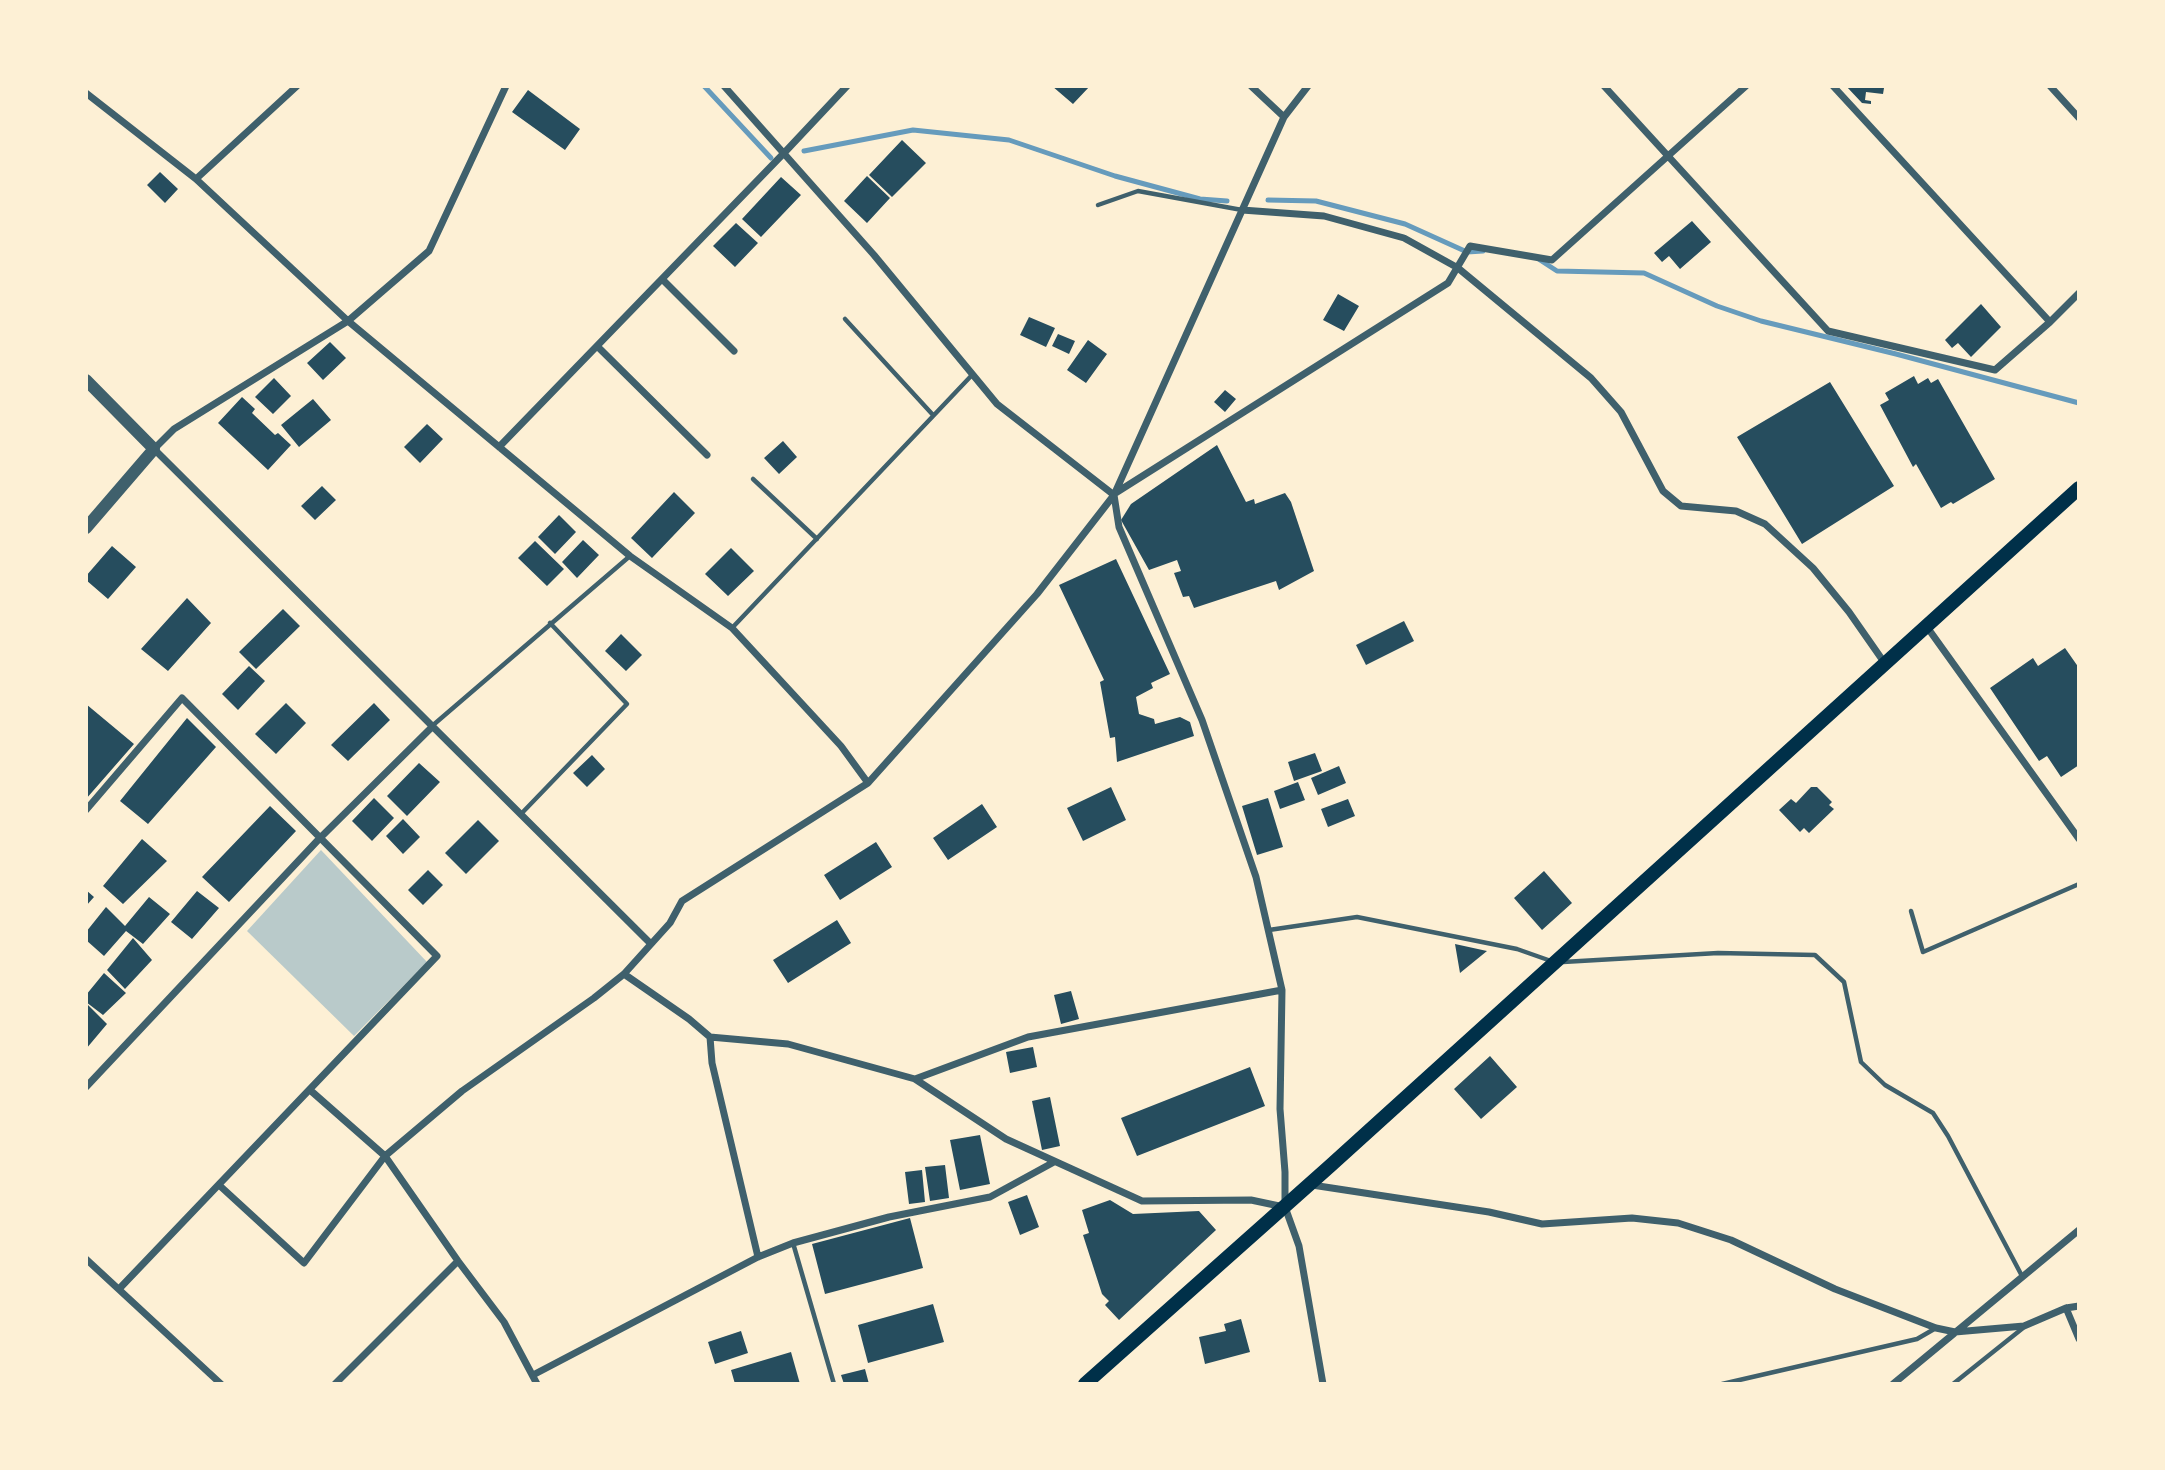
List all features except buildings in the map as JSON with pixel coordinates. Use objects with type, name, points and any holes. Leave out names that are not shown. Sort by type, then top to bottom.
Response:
[{"type":"main road","points":[[1085,1384],[1285,1207],[2079,488]]},
{"type":"street","points":[[281,86],[288,93]]},
{"type":"street","points":[[196,179],[297,86]]},
{"type":"street","points":[[86,527],[174,429],[348,321],[429,251],[506,86]]},
{"type":"street","points":[[724,86],[785,152],[926,316],[997,404],[1114,495],[1119,527],[1202,720],[1256,877],[1282,990],[1280,1109],[1285,1207],[1299,1246],[1323,1384]]},
{"type":"street","points":[[499,447],[847,86]]},
{"type":"street","points":[[1251,86],[1284,117]]},
{"type":"street","points":[[219,1185],[304,1263],[385,1156],[463,1091],[624,974],[670,923],[682,901],[868,783],[1037,594],[1114,495],[1284,117],[1308,86]]},
{"type":"street","points":[[1604,86],[1828,331],[1995,370],[2079,293]]},
{"type":"street","points":[[1114,495],[1448,282],[1470,246],[1552,260],[1746,86]]},
{"type":"street","points":[[1833,86],[2050,322]]},
{"type":"street","points":[[2050,86],[2079,118]]},
{"type":"street","points":[[86,93],[196,179],[348,321],[630,556],[732,628],[842,746],[868,783]]},
{"type":"street","points":[[1242,210],[1324,216],[1404,238],[1458,268],[1591,378],[1621,412],[1663,491],[1681,506],[1736,511],[1765,524],[1813,568],[1849,612],[1886,665]]},
{"type":"street","points":[[662,279],[734,351]]},
{"type":"street","points":[[597,346],[707,455]]},
{"type":"street","points":[[86,380],[651,944]]},
{"type":"street","points":[[1927,628],[2079,839]]},
{"type":"street","points":[[86,810],[182,698],[437,956],[120,1289]]},
{"type":"street","points":[[86,1087],[319,839],[432,727]]},
{"type":"street","points":[[624,974],[690,1019],[710,1037],[788,1044],[915,1079],[1006,1139],[1142,1201],[1251,1200],[1285,1207]]},
{"type":"street","points":[[915,1079],[1028,1037],[1282,990]]},
{"type":"street","points":[[710,1037],[712,1063],[758,1257]]},
{"type":"street","points":[[310,1090],[385,1156],[504,1322],[537,1384]]},
{"type":"street","points":[[533,1375],[758,1257],[793,1243],[889,1217],[990,1197],[1054,1162]]},
{"type":"street","points":[[1310,1184],[1489,1212],[1542,1224],[1632,1218],[1678,1223],[1731,1240],[1835,1289],[1936,1328],[1955,1332],[2024,1326],[2066,1308],[2079,1306]]},
{"type":"street","points":[[1893,1384],[2079,1230]]},
{"type":"street","points":[[86,1259],[221,1384]]},
{"type":"street","points":[[335,1384],[458,1261]]},
{"type":"street","points":[[2066,1308],[2079,1339]]},
{"type":"lane","points":[[1098,205],[1138,191],[1242,210]]},
{"type":"lane","points":[[845,319],[933,415]]},
{"type":"lane","points":[[732,628],[972,375]]},
{"type":"lane","points":[[753,478],[817,539]]},
{"type":"lane","points":[[432,727],[630,556]]},
{"type":"lane","points":[[521,814],[627,704],[550,623]]},
{"type":"lane","points":[[1911,911],[1923,952],[2079,884]]},
{"type":"lane","points":[[1268,930],[1357,916],[1517,949],[1555,963],[1718,953],[1815,955],[1844,982],[1861,1062],[1885,1085],[1933,1113],[2023,1277]]},
{"type":"lane","points":[[793,1243],[834,1384]]},
{"type":"lane","points":[[1953,1384],[2024,1326]]},
{"type":"lane","points":[[1722,1384],[1917,1339],[1936,1328]]},
{"type":"shaded area","points":[[321,850],[427,962],[354,1036],[247,931]]},
{"type":"waterway","points":[[704,86],[771,158]]},
{"type":"waterway","points":[[804,151],[913,130],[1009,140],[1115,176],[1200,199],[1227,201]]},
{"type":"waterway","points":[[1268,200],[1316,201],[1405,224],[1467,252],[1483,251]]},
{"type":"waterway","points":[[1537,258],[1557,271],[1644,273],[1717,306],[1761,321],[2079,403]]}]
